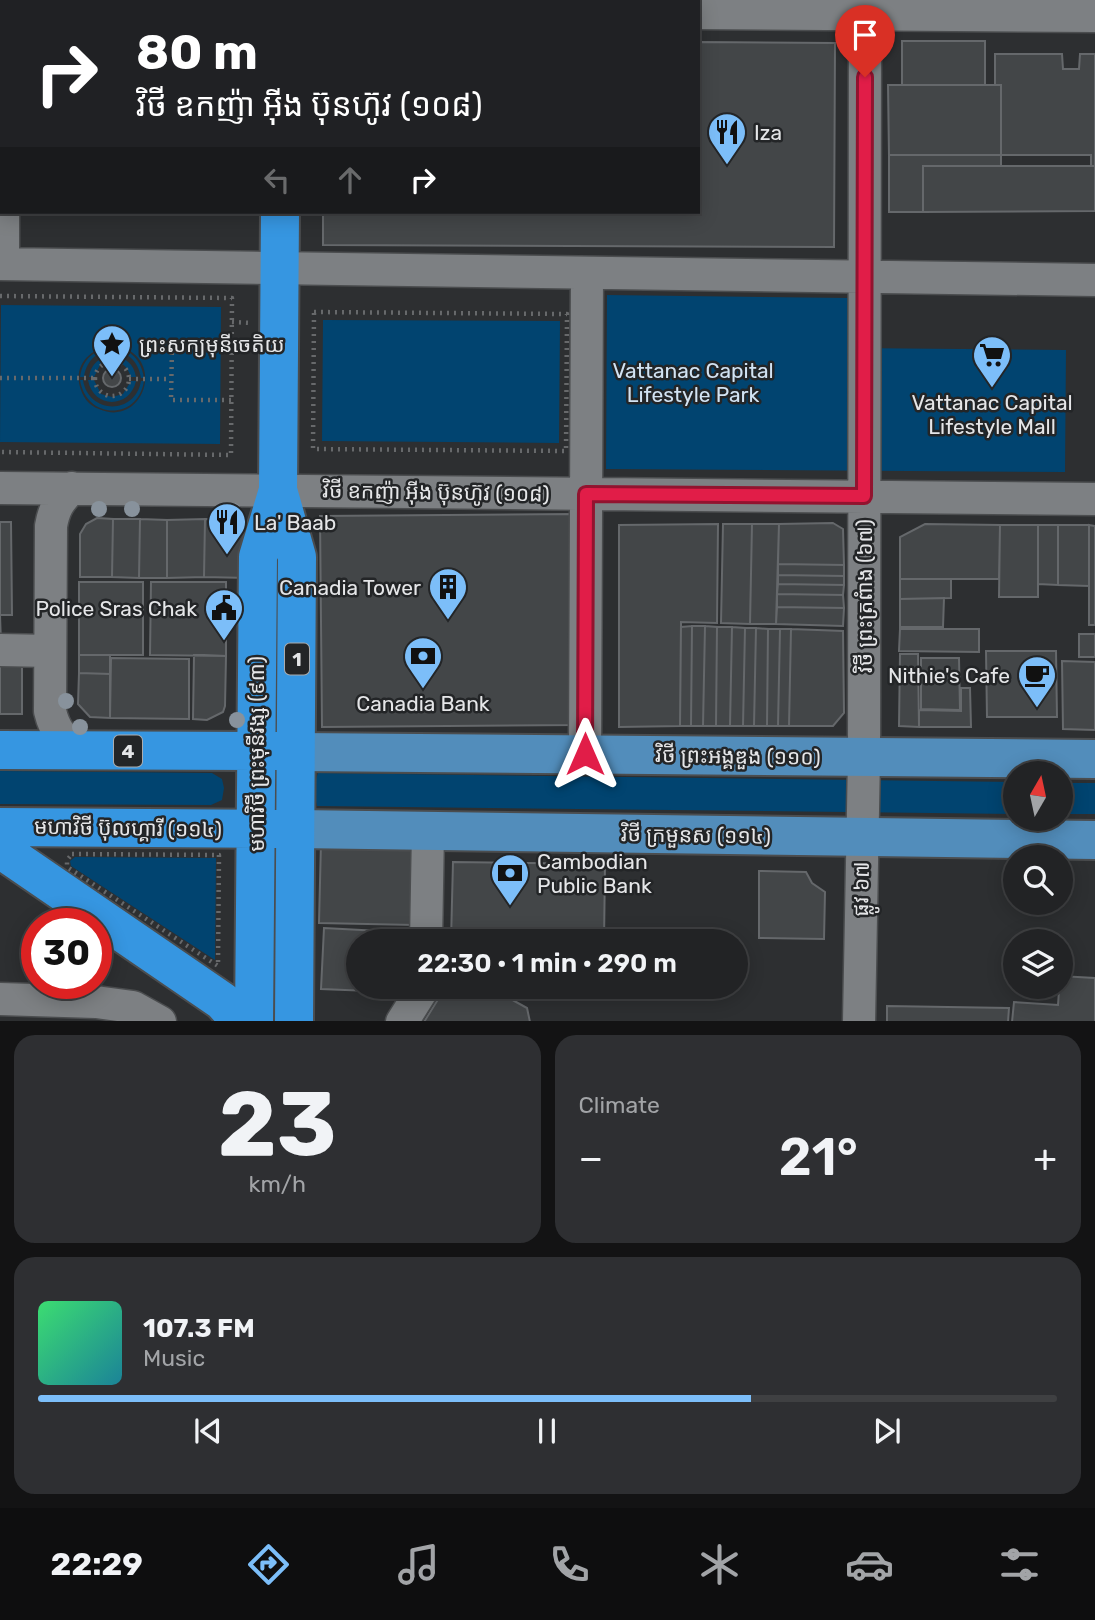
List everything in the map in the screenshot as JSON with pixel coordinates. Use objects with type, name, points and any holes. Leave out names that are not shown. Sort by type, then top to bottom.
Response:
[{"type":"highway","name":"មហាវិថី ព្រះមុនីវង្ស (៩៣)","points":[[280,214],[278,490],[297,556],[294,1021]]},
{"type":"highway","name":"មហាវិថី ព្រះមុនីវង្ស (៩៣)","points":[[254,1021],[258,557],[278,490]]},
{"type":"highway","name":"4","points":[[0,750],[257,751]]},
{"type":"highway","points":[[257,751],[297,752]]},
{"type":"highway","name":"មហាវិថី ប៊ុលហ្គារី (១១៤)","points":[[0,827],[296,830]]},
{"type":"highway","points":[[0,849],[222,1001],[241,1021]]},
{"type":"main road","name":"វិថី ព្រះអង្គឌួង (១១០)","points":[[297,752],[1095,759]]},
{"type":"main road","name":"វិថី ក្រមួនស (១១៤)","points":[[296,830],[1095,840]]},
{"type":"street","points":[[700,13],[1095,16]]},
{"type":"street","name":"វិថី ព្រះត្រពំាង (៦៧)","points":[[864,757],[865,15]]},
{"type":"street","points":[[3,214],[2,264],[1095,280]]},
{"type":"street","points":[[585,754],[587,273]]},
{"type":"street","name":"វិថី ឧកញ៉ា អ៊ីង ប៊ុនហ៊ូវ (១០៨)","points":[[0,488],[1095,499]]},
{"type":"street","points":[[72,488],[61,498],[53,511],[51,526],[50,711],[53,726],[62,739],[81,751]]},
{"type":"street","points":[[0,650],[50,651]]},
{"type":"street","name":"ផ្លូវ ៦៧","points":[[859,1021],[864,757]]},
{"type":"street","points":[[426,929],[428,831]]},
{"type":"street","points":[[0,999],[96,1002],[133,1007],[160,1021]]},
{"type":"street","points":[[402,1021],[416,999]]},
{"type":"path","points":[[0,296],[232,298],[231,455],[0,453]]},
{"type":"path","points":[[314,312],[566,314],[566,451],[313,449],[314,312]]},
{"type":"path","points":[[231,400],[171,400],[171,379],[172,347],[232,347]]},
{"type":"path","points":[[113,362],[122,365],[129,379],[126,389],[112,396],[102,393],[95,378],[102,365],[113,362]]},
{"type":"path","points":[[0,378],[95,378]]},
{"type":"path","points":[[129,379],[171,379]]},
{"type":"path","points":[[72,854],[219,855],[218,966],[67,867],[66,860],[72,854]]},
{"type":"green space","name":"Vattanac Capital Lifestyle Park","points":[[607,295],[849,298],[849,348],[1066,350],[1065,472],[606,469]]},
{"type":"green space","points":[[1,305],[221,307],[220,444],[0,442]],"holes":[[[113,345],[130,351],[141,362],[145,374],[144,388],[138,400],[128,409],[115,412],[93,406],[84,396],[79,381],[79,373],[85,360],[97,350]]]},
{"type":"green space","points":[[323,320],[560,321],[559,443],[322,441]]},
{"type":"green space","points":[[113,347],[134,356],[144,378],[141,378],[131,358],[112,350],[94,357],[84,377],[80,377],[91,356]]},
{"type":"green space","points":[[113,355],[128,362],[136,377],[131,377],[123,365],[111,361],[101,363],[94,377],[89,377],[97,362]]},
{"type":"green space","points":[[80,380],[83,380],[93,399],[112,406],[130,400],[141,381],[144,381],[140,394],[132,403],[123,409],[112,410],[92,403],[84,393]]},
{"type":"green space","points":[[88,380],[94,380],[101,394],[112,397],[123,394],[131,381],[136,381],[127,397],[112,402],[97,396],[91,390]]},
{"type":"green space","points":[[0,771],[212,773],[222,779],[224,788],[222,800],[211,805],[0,804]]},
{"type":"green space","points":[[318,773],[1003,782],[1003,814],[317,806],[313,788]]},
{"type":"green space","points":[[1073,783],[1095,783],[1095,814],[1073,814]]},
{"type":"green space","points":[[75,857],[216,858],[215,960],[71,866],[70,861]]},
{"type":"building","points":[[902,41],[985,41],[985,85],[902,85]]},
{"type":"building","points":[[700,42],[835,43],[834,247],[323,245],[323,214],[700,214]]},
{"type":"building","points":[[995,54],[1062,54],[1063,69],[1079,69],[1080,54],[1095,54],[1095,166],[1091,166],[1091,155],[1001,155],[1001,85],[995,85]]},
{"type":"building","points":[[888,85],[1001,85],[1001,155],[889,155]]},
{"type":"building","points":[[889,155],[1001,155],[1001,166],[923,166],[923,212],[889,212]]},
{"type":"building","points":[[923,166],[1095,166],[1095,211],[923,212]]},
{"type":"building","points":[[108,369],[116,369],[121,378],[119,385],[108,387],[103,382],[103,374]]},
{"type":"building","name":"Canadia Tower","points":[[574,514],[576,725],[322,727],[320,516]]},
{"type":"building","points":[[97,518],[113,519],[112,577],[80,577],[80,534],[86,524]]},
{"type":"building","points":[[113,519],[140,519],[139,578],[112,577]]},
{"type":"building","points":[[140,519],[167,520],[167,578],[139,578]]},
{"type":"building","points":[[205,519],[235,520],[246,526],[250,533],[249,578],[204,577]]},
{"type":"building","points":[[205,519],[204,577],[167,578],[167,520]]},
{"type":"building","points":[[0,522],[11,522],[12,615],[0,615]]},
{"type":"building","points":[[833,523],[843,529],[844,565],[778,564],[779,524]]},
{"type":"building","points":[[718,524],[717,623],[681,622],[680,726],[619,727],[619,525]]},
{"type":"building","points":[[723,524],[752,524],[750,624],[721,623]]},
{"type":"building","points":[[752,524],[779,524],[776,624],[750,624]]},
{"type":"building","points":[[925,524],[1000,525],[999,579],[900,579],[900,537]]},
{"type":"building","points":[[1000,525],[1038,525],[1038,597],[999,597]]},
{"type":"building","points":[[1038,525],[1058,525],[1058,585],[1038,584]]},
{"type":"building","points":[[1058,525],[1089,525],[1089,586],[1058,585]]},
{"type":"building","points":[[1089,525],[1095,526],[1095,625],[1089,625]]},
{"type":"building","points":[[778,564],[844,565],[844,576],[778,575]]},
{"type":"building","points":[[778,575],[844,576],[844,585],[778,584]]},
{"type":"building","points":[[900,579],[951,579],[951,598],[900,599]]},
{"type":"building","points":[[79,582],[143,582],[143,655],[79,655]]},
{"type":"building","points":[[151,582],[226,582],[226,656],[150,655]]},
{"type":"building","points":[[778,584],[844,585],[843,595],[777,594]]},
{"type":"building","points":[[777,594],[843,595],[844,608],[777,607]]},
{"type":"building","points":[[944,598],[943,627],[900,627],[900,599]]},
{"type":"building","points":[[777,607],[844,608],[843,626],[776,624]]},
{"type":"building","points":[[0,615],[1,643],[22,643],[22,714],[0,714]]},
{"type":"building","points":[[692,626],[691,726],[680,726],[681,627]]},
{"type":"building","points":[[692,626],[705,626],[703,726],[691,726]]},
{"type":"building","points":[[705,626],[717,627],[716,726],[703,726]]},
{"type":"building","points":[[717,627],[732,627],[730,726],[716,726]]},
{"type":"building","points":[[732,627],[745,628],[743,726],[730,726]]},
{"type":"building","points":[[745,628],[756,628],[754,726],[743,726]]},
{"type":"building","points":[[756,628],[768,629],[767,726],[754,726]]},
{"type":"building","points":[[768,629],[780,629],[778,726],[767,726]]},
{"type":"building","points":[[780,629],[791,629],[789,726],[778,726]]},
{"type":"building","points":[[791,629],[843,631],[844,713],[833,726],[789,726]]},
{"type":"building","points":[[900,629],[979,629],[979,652],[899,651]]},
{"type":"building","points":[[1079,634],[1095,634],[1095,657],[1079,657]]},
{"type":"building","points":[[986,651],[1056,651],[1057,717],[987,717]]},
{"type":"building","points":[[900,654],[918,654],[919,727],[899,726]]},
{"type":"building","points":[[79,655],[110,655],[110,674],[79,673]]},
{"type":"building","points":[[194,655],[226,656],[225,706],[223,712],[207,720],[193,719]]},
{"type":"building","points":[[111,658],[189,659],[189,719],[110,718]]},
{"type":"building","points":[[921,658],[959,658],[960,710],[921,709]]},
{"type":"building","points":[[1062,661],[1095,662],[1095,730],[1063,729]]},
{"type":"building","points":[[79,673],[110,674],[110,718],[90,717],[78,704]]},
{"type":"building","points":[[961,688],[970,688],[971,727],[919,727],[919,710],[961,711]]},
{"type":"building","points":[[321,842],[417,844],[415,925],[319,923]]},
{"type":"building","points":[[453,862],[605,864],[604,929],[451,929]]},
{"type":"building","points":[[759,871],[806,872],[812,883],[825,892],[824,939],[759,938]]},
{"type":"building","points":[[324,928],[346,929],[346,990],[321,989]]},
{"type":"building","points":[[1073,977],[1095,978],[1095,1021],[1012,1021],[1014,1002],[1058,1005],[1058,999],[1073,999]]},
{"type":"building","points":[[438,999],[511,999],[527,1008],[530,1021],[425,1021]]},
{"type":"building","points":[[887,1006],[1009,1008],[1008,1021],[887,1021]]},
{"type":"place","name":"Iza","points":[[727,166]]},
{"type":"place","name":"ព្រះសក្យមុនីចេតិយ","points":[[112,378]]},
{"type":"place","name":"Vattanac Capital Lifestyle Mall","points":[[992,389]]},
{"type":"place","name":"La' Baab","points":[[227,556]]},
{"type":"place","name":"Canadia Tower","points":[[448,621]]},
{"type":"place","name":"Police Sras Chak","points":[[224,642]]},
{"type":"place","name":"Canadia Bank","points":[[423,690]]},
{"type":"place","name":"Nithie's Cafe","points":[[1037,709]]},
{"type":"place","name":"Cambodian Public Bank","points":[[510,907]]},
{"type":"route","points":[[585,754],[586,494],[864,496],[865,77]]}]
